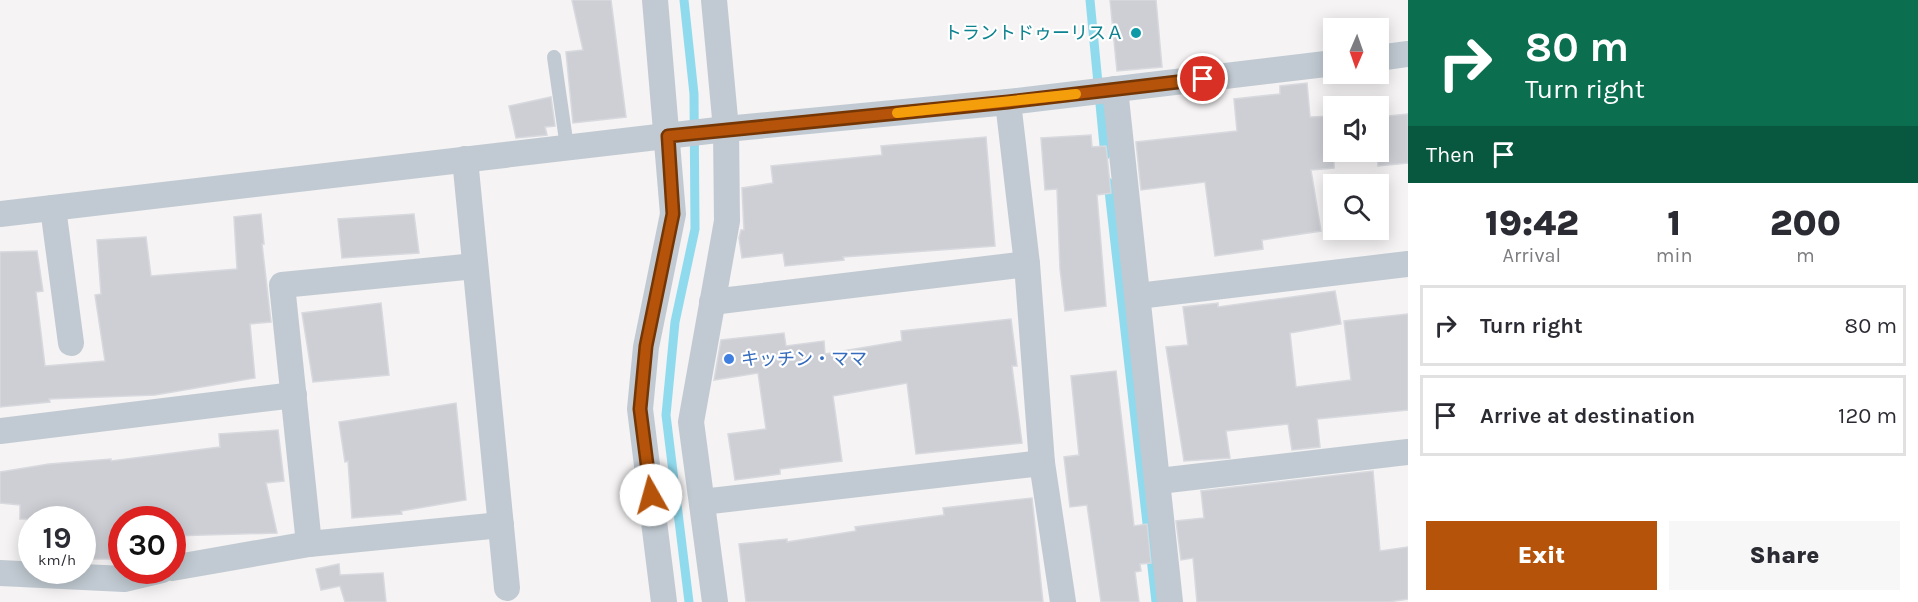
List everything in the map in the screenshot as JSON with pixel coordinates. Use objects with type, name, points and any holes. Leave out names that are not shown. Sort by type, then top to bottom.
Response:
[{"type":"street","points":[[655,0],[673,214],[646,346],[640,409],[664,602]]},
{"type":"street","points":[[714,0],[726,129],[727,222],[691,422],[716,602]]},
{"type":"street","points":[[1389,57],[1408,54]]},
{"type":"street","points":[[0,214],[726,129],[1008,102],[1323,64]]},
{"type":"street","points":[[1116,89],[1170,602]]},
{"type":"street","points":[[1008,102],[1027,264],[1042,463],[1062,602]]},
{"type":"street","points":[[465,159],[507,588]]},
{"type":"street","points":[[52,208],[71,343]]},
{"type":"street","points":[[712,302],[1027,264]]},
{"type":"street","points":[[1138,296],[1408,264]]},
{"type":"street","points":[[309,544],[282,285],[476,266]]},
{"type":"street","points":[[0,431],[294,395]]},
{"type":"street","points":[[1159,481],[1408,452]]},
{"type":"street","points":[[702,502],[1042,463]]},
{"type":"street","points":[[186,566],[309,544],[501,525]]},
{"type":"street","points":[[0,573],[108,578]]},
{"type":"lane","points":[[554,57],[567,147]]},
{"type":"building","points":[[572,0],[611,0],[626,117],[573,123],[566,52],[583,50]]},
{"type":"building","name":"トラントドゥーリスＡ","points":[[1110,0],[1156,0],[1162,67],[1117,71]]},
{"type":"building","points":[[1307,83],[1310,117],[1323,116],[1323,162],[1334,162],[1334,168],[1311,170],[1321,231],[1262,240],[1263,249],[1215,256],[1205,182],[1141,190],[1136,142],[1237,131],[1234,99],[1280,94],[1280,86]]},
{"type":"building","points":[[551,97],[555,126],[545,127],[547,135],[516,138],[509,106]]},
{"type":"building","points":[[1408,114],[1408,163],[1378,166],[1378,162],[1389,162],[1389,116]]},
{"type":"building","points":[[1091,135],[1092,147],[1106,146],[1111,193],[1097,195],[1106,306],[1065,311],[1060,269],[1057,189],[1045,190],[1041,138]]},
{"type":"building","points":[[986,137],[995,246],[843,257],[844,260],[785,266],[783,253],[742,258],[739,238],[741,230],[744,230],[742,188],[773,183],[771,166],[882,155],[881,146]]},
{"type":"building","points":[[261,214],[271,322],[250,324],[255,378],[155,395],[49,399],[50,402],[0,407],[0,252],[37,251],[43,291],[36,292],[45,366],[105,361],[95,295],[101,294],[97,240],[146,237],[151,276],[237,269],[234,217]]},
{"type":"building","points":[[414,214],[419,253],[342,258],[338,219]]},
{"type":"building","points":[[1335,291],[1341,324],[1290,333],[1296,387],[1351,380],[1344,321],[1408,314],[1408,410],[1317,419],[1320,447],[1292,450],[1288,424],[1226,431],[1230,458],[1184,461],[1166,347],[1188,345],[1183,307],[1218,303],[1218,307]]},
{"type":"building","points":[[381,303],[389,375],[313,382],[302,313]]},
{"type":"building","points":[[1011,319],[1017,366],[1012,366],[1022,443],[916,454],[907,383],[833,396],[842,461],[780,469],[780,474],[735,480],[728,434],[766,429],[758,373],[714,380],[721,340],[784,333],[786,346],[824,341],[825,354],[902,341],[901,331]]},
{"type":"building","points":[[1116,371],[1134,526],[1147,524],[1151,563],[1140,564],[1141,571],[1135,572],[1139,602],[1101,602],[1087,505],[1070,507],[1064,457],[1079,455],[1071,376]]},
{"type":"building","points":[[456,403],[466,500],[401,511],[402,514],[352,518],[348,461],[345,462],[339,422]]},
{"type":"building","points":[[278,430],[284,481],[266,483],[277,533],[186,536],[186,506],[108,506],[108,559],[96,559],[96,506],[20,506],[0,503],[0,472],[49,464],[111,459],[111,461],[220,447],[219,434]]},
{"type":"building","points":[[1373,471],[1380,551],[1408,547],[1408,599],[1389,602],[1197,602],[1193,558],[1181,560],[1176,521],[1204,518],[1201,491]]},
{"type":"building","points":[[1032,498],[1043,602],[746,602],[739,544],[787,539],[787,542],[856,531],[855,527],[944,515],[943,508]]},
{"type":"building","points":[[339,564],[340,575],[383,573],[386,602],[345,602],[340,586],[321,590],[316,569]]},
{"type":"waterway","points":[[684,0],[694,94],[695,229],[675,322],[666,415],[689,602]]},
{"type":"waterway","points":[[1090,0],[1105,156]]},
{"type":"waterway","points":[[1108,182],[1156,602]]},
{"type":"slow traffic","points":[[897,113],[1076,94]]},
{"type":"place","name":"トラントドゥーリスＡ","points":[[1136,33]]},
{"type":"place","name":"キッチン・ママ","points":[[729,359]]},
{"type":"route","points":[[651,495],[640,409],[646,346],[673,214],[668,136],[1008,102],[1203,79]]}]
